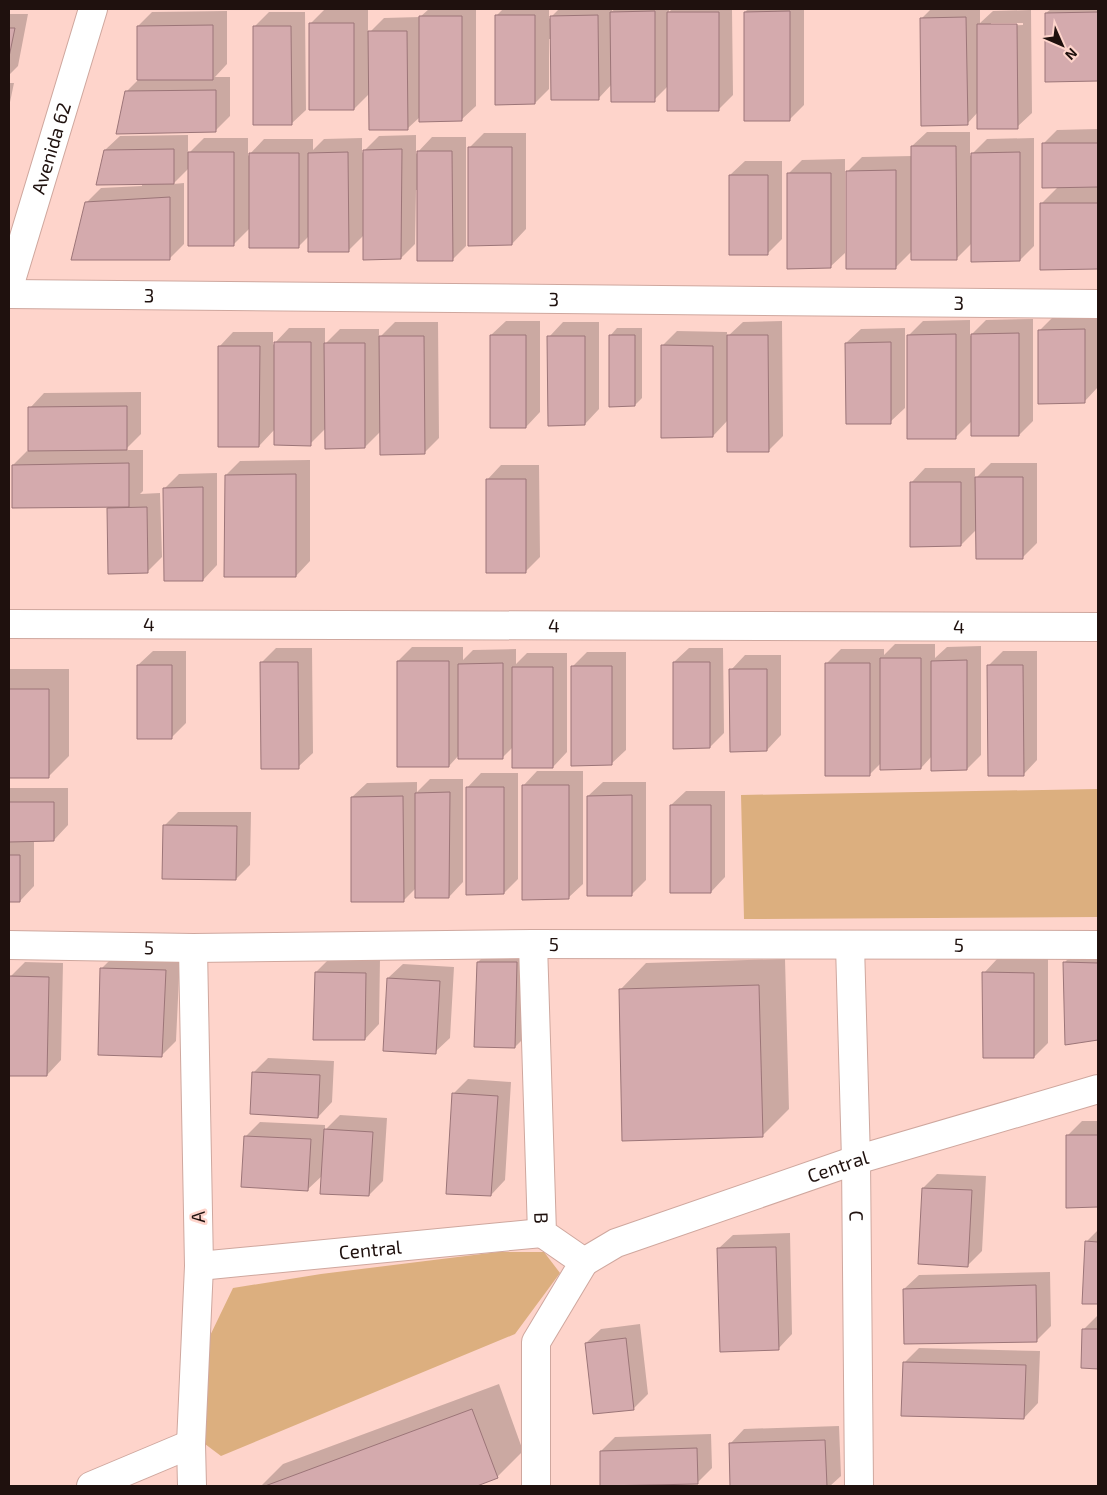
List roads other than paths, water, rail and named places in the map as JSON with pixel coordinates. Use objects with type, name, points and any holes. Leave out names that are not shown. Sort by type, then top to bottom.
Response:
[{"type":"street","name":"Avenida 62","points":[[9,287],[94,9]]},
{"type":"street","name":"3","points":[[9,294],[1098,304]]},
{"type":"street","name":"4","points":[[9,624],[1098,627]]},
{"type":"street","name":"5","points":[[9,945],[193,948],[534,944],[1098,945]]},
{"type":"street","name":"B","points":[[534,944],[542,1233],[584,1262]]},
{"type":"street","name":"C","points":[[850,946],[856,1160],[859,1486]]},
{"type":"street","name":"A","points":[[192,1486],[191,1444],[199,1266],[193,948]]},
{"type":"street","name":"Central","points":[[584,1262],[616,1243],[856,1160],[1098,1089]]},
{"type":"street","name":"Central","points":[[199,1266],[542,1233]]},
{"type":"street","points":[[536,1486],[536,1342],[584,1262]]},
{"type":"street","points":[[91,1486],[191,1444]]}]
